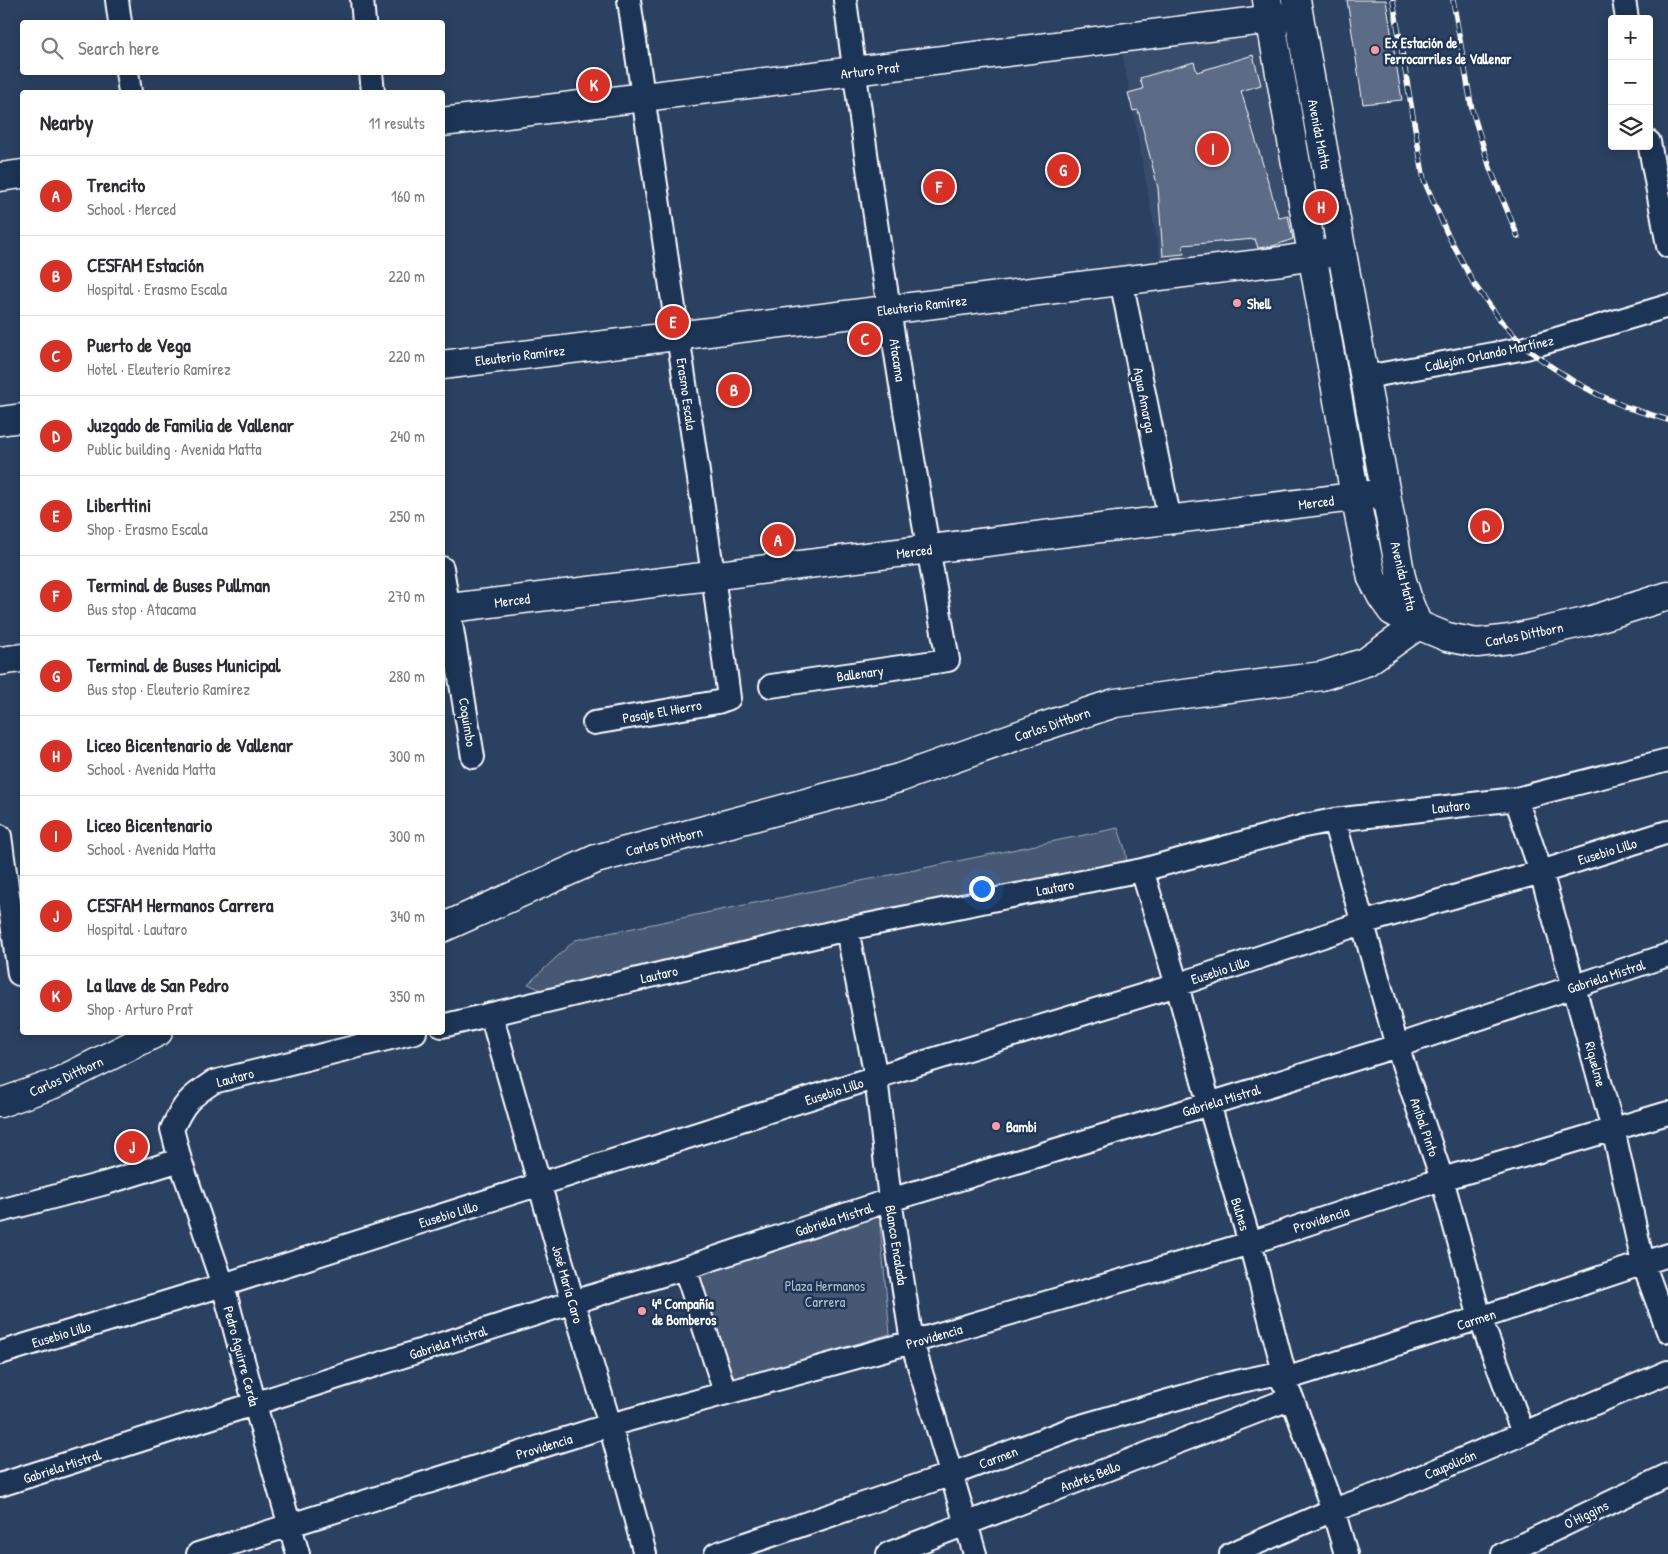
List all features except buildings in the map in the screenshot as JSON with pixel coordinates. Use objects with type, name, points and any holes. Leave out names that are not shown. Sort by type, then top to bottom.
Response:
[{"type":"main road","name":"Arturo Prat","points":[[445,122],[854,72],[1269,10],[1297,8]]},
{"type":"main road","name":"Avenida Matta","points":[[1297,8],[1366,377],[1401,577],[1408,602],[1418,625]]},
{"type":"main road","name":"Avenida Matta","points":[[1269,10],[1355,496],[1372,578],[1392,611],[1418,625]]},
{"type":"main road","points":[[0,177],[20,174]]},
{"type":"main road","name":"Eleuterio Ramírez","points":[[445,365],[1282,261],[1342,251]]},
{"type":"main road","points":[[0,421],[20,418]]},
{"type":"main road","name":"Merced","points":[[446,609],[1386,493]]},
{"type":"main road","name":"Carlos Dittborn","points":[[445,927],[596,859],[899,778],[1115,703],[1322,676],[1366,662],[1418,625],[1447,637],[1477,643],[1510,639],[1585,622],[1668,596]]},
{"type":"main road","points":[[0,661],[20,658]]},
{"type":"main road","name":"Carlos Dittborn","points":[[0,1103],[54,1084],[152,1035]]},
{"type":"street","points":[[117,0],[120,20]]},
{"type":"street","points":[[362,0],[364,20]]},
{"type":"street","name":"Erasmo Escala","points":[[629,0],[713,575],[729,698]]},
{"type":"street","name":"Atacama","points":[[845,0],[890,309],[928,550],[948,660]]},
{"type":"street","points":[[1624,0],[1626,15]]},
{"type":"street","points":[[127,75],[130,90]]},
{"type":"street","points":[[371,75],[374,90]]},
{"type":"street","points":[[1650,150],[1668,246]]},
{"type":"street","name":"Agua Amarga","points":[[1121,280],[1170,521]]},
{"type":"street","name":"Callejón Orlando Martínez","points":[[1366,377],[1526,348],[1668,306]]},
{"type":"street","name":"Coquimbo","points":[[446,609],[473,757]]},
{"type":"street","name":"Ballenary","points":[[771,686],[948,660]]},
{"type":"street","name":"Pasaje El Hierro","points":[[594,723],[718,702],[729,698]]},
{"type":"street","name":"Lautaro","points":[[445,1025],[847,929],[1142,870],[1304,826],[1334,820],[1516,799],[1668,760]]},
{"type":"street","name":"Riquelme","points":[[1516,799],[1541,872],[1574,986],[1613,1129],[1643,1263],[1668,1331]]},
{"type":"street","name":"Aníbal Pinto","points":[[1334,820],[1397,1046],[1442,1179],[1480,1318],[1523,1433]]},
{"type":"street","name":"Eusebio Lillo","points":[[0,1353],[540,1185],[876,1077],[1177,985],[1362,923],[1541,872],[1668,832]]},
{"type":"street","points":[[0,836],[5,904],[20,969]]},
{"type":"street","name":"Bulnes","points":[[1142,870],[1177,985],[1209,1104],[1250,1243],[1286,1383],[1333,1510],[1346,1554]]},
{"type":"street","name":"Blanco Encalada","points":[[847,929],[876,1077],[890,1200],[912,1342],[975,1554]]},
{"type":"street","name":"Gabriela Mistral","points":[[0,1485],[255,1405],[572,1302],[685,1268],[890,1200],[1397,1046],[1668,955]]},
{"type":"street","name":"José María Caro","points":[[491,1014],[572,1302],[610,1425],[646,1554]]},
{"type":"street","name":"Lautaro","points":[[180,1160],[172,1129],[181,1109],[192,1096],[213,1082],[404,1035]]},
{"type":"street","name":"Providencia","points":[[198,1554],[610,1425],[912,1342],[1250,1243],[1442,1179],[1668,1112]]},
{"type":"street","points":[[0,1211],[106,1183],[180,1160]]},
{"type":"street","name":"Pedro Aguirre Cerda","points":[[180,1160],[222,1285],[298,1554]]},
{"type":"street","name":"Carmen","points":[[716,1554],[952,1474],[1074,1428],[1227,1384],[1286,1383],[1668,1256]]},
{"type":"street","points":[[685,1268],[726,1392]]},
{"type":"street","name":"Caupolicán","points":[[1231,1554],[1333,1510],[1390,1490],[1668,1372]]},
{"type":"street","name":"Andrés Bello","points":[[888,1554],[967,1524],[1286,1383]]},
{"type":"street","name":"O'Higgins","points":[[1503,1554],[1668,1475]]},
{"type":"shaded area","points":[[1267,31],[1302,247],[1161,263],[1122,51]]},
{"type":"green space","points":[[1118,828],[1127,862],[548,993],[528,984],[575,940]]},
{"type":"green space","name":"Plaza Hermanos Carrera","points":[[879,1215],[890,1334],[733,1380],[696,1272]]},
{"type":"railway","points":[[1393,0],[1424,180],[1446,231],[1474,284],[1501,321],[1526,348],[1549,365],[1599,395],[1626,407],[1668,420]]},
{"type":"railway","points":[[1453,0],[1472,110],[1490,168],[1518,237]]},
{"type":"place","name":"Ex Estación de Ferrocarriles de Vallenar","points":[[1375,50]]},
{"type":"place","name":"La llave de San Pedro","points":[[594,85]]},
{"type":"place","name":"Liceo Bicentenario","points":[[1213,149]]},
{"type":"place","name":"Terminal de Buses Municipal","points":[[1063,170]]},
{"type":"place","name":"Terminal de Buses Pullman","points":[[939,187]]},
{"type":"place","name":"Liceo Bicentenario de Vallenar","points":[[1321,207]]},
{"type":"place","name":"Shell","points":[[1237,303]]},
{"type":"place","name":"Liberttini","points":[[673,322]]},
{"type":"place","name":"Puerto de Vega","points":[[865,339]]},
{"type":"place","name":"CESFAM Estación","points":[[734,390]]},
{"type":"place","name":"Juzgado de Familia de Vallenar","points":[[1486,526]]},
{"type":"place","name":"Trencito","points":[[778,540]]},
{"type":"place","name":"Bambi","points":[[996,1126]]},
{"type":"place","name":"CESFAM Hermanos Carrera","points":[[132,1147]]},
{"type":"place","name":"4ª Compañía de Bomberos","points":[[642,1311]]}]
